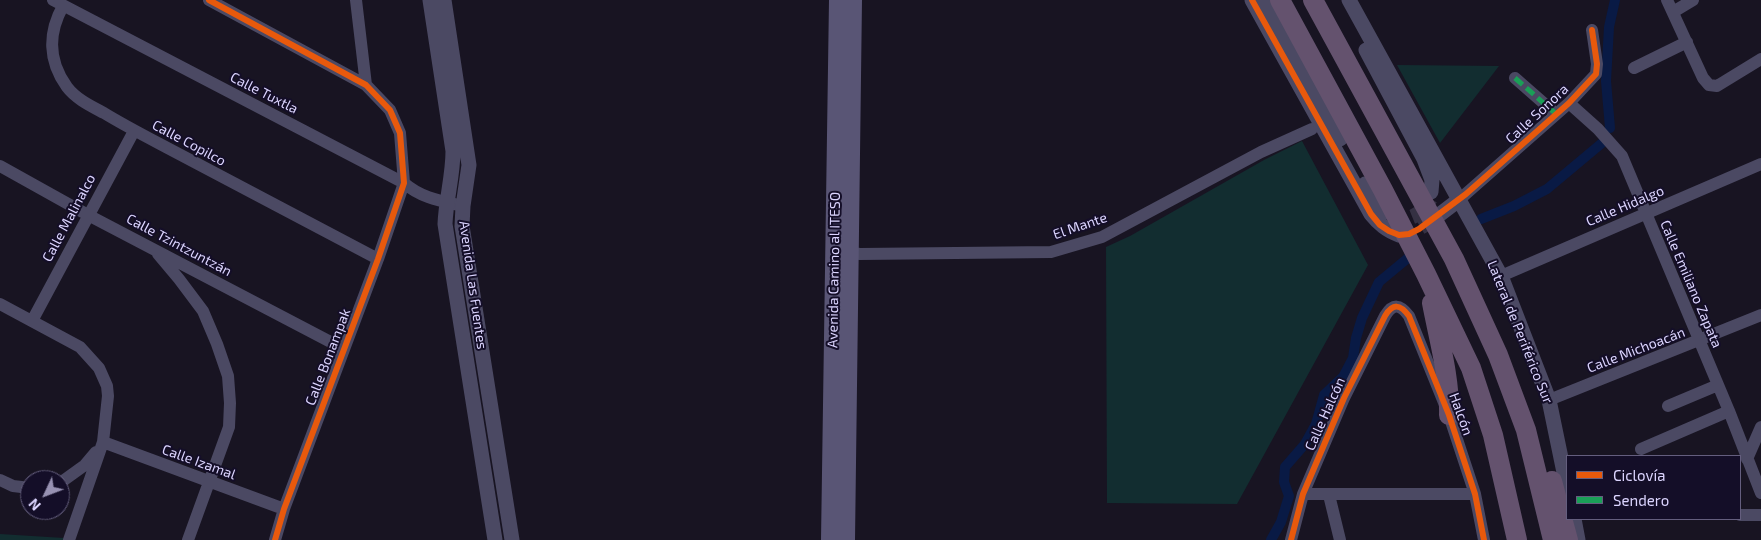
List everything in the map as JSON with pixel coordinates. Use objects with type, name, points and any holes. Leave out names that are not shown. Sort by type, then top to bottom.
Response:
[{"type":"highway","points":[[1280,0],[1383,190],[1426,274],[1474,377],[1494,435],[1518,540]]},
{"type":"highway","points":[[1313,0],[1454,259],[1498,355],[1526,430],[1553,540]]},
{"type":"highway","points":[[1426,274],[1450,401],[1449,415]]},
{"type":"highway","points":[[1526,430],[1551,475],[1568,540]]},
{"type":"main road","name":"Avenida Camino al ITESO","points":[[838,0],[846,540]]},
{"type":"main road","name":"Avenida Camino al ITESO","points":[[830,540],[853,0]]},
{"type":"street","points":[[209,0],[366,85],[390,110],[396,121],[400,133],[404,183]]},
{"type":"street","points":[[356,0],[366,85]]},
{"type":"street","name":"Avenida Las Fuentes","points":[[430,0],[453,151],[453,172],[445,224],[495,540]]},
{"type":"street","name":"Avenida Las Fuentes","points":[[444,0],[469,165],[462,226],[512,540]]},
{"type":"street","points":[[1252,0],[1371,214],[1380,225],[1398,235]]},
{"type":"street","points":[[1265,0],[1368,190],[1385,212]]},
{"type":"street","points":[[1342,0],[1350,21],[1424,159],[1432,180],[1431,192]]},
{"type":"street","name":"Lateral de Periférico Sur","points":[[1349,0],[1501,276],[1549,400],[1566,483]]},
{"type":"street","points":[[1693,0],[1670,6],[1703,78],[1710,85],[1717,86],[1761,59]]},
{"type":"street","name":"Calle Tuxtla","points":[[58,3],[404,183],[413,191],[424,196],[463,206]]},
{"type":"street","name":"Calle Copilco","points":[[58,3],[58,15],[51,41],[51,51],[59,74],[67,88],[77,98],[134,131],[378,259]]},
{"type":"street","name":"Calle Sonora","points":[[1460,199],[1569,103],[1596,74],[1597,64],[1592,30]]},
{"type":"street","points":[[1634,68],[1687,42]]},
{"type":"street","points":[[1516,78],[1556,114]]},
{"type":"street","name":"Calle Emiliano Zapata","points":[[1569,103],[1598,129],[1622,156],[1699,341],[1753,462],[1761,493]]},
{"type":"street","name":"El Mante","points":[[842,252],[1051,252],[1102,238],[1261,152],[1312,129]]},
{"type":"street","name":"Calle Malinalco","points":[[32,320],[134,131]]},
{"type":"street","name":"Calle Hidalgo","points":[[1501,276],[1761,164]]},
{"type":"street","name":"Calle Tzintzuntzán","points":[[0,166],[88,215],[344,349]]},
{"type":"street","name":"Calle Bonampak","points":[[275,540],[284,509],[378,259],[404,183]]},
{"type":"street","points":[[1439,215],[1460,199]]},
{"type":"street","points":[[153,248],[203,311],[228,376],[229,428],[188,540]]},
{"type":"street","points":[[0,304],[80,348],[99,368],[107,386],[108,396],[103,442],[69,540]]},
{"type":"street","name":"Halcón","points":[[1396,306],[1404,309],[1409,316],[1449,415],[1475,494],[1484,540]]},
{"type":"street","name":"Calle Halcón","points":[[1291,540],[1303,494],[1348,390],[1389,309],[1396,306]]},
{"type":"street","name":"Calle Michoacán","points":[[1549,400],[1761,315]]},
{"type":"street","points":[[1668,406],[1718,385]]},
{"type":"street","points":[[1641,449],[1729,411]]},
{"type":"street","points":[[1753,462],[1761,427]]},
{"type":"street","points":[[70,476],[85,465],[103,442]]},
{"type":"street","name":"Calle Izamal","points":[[103,442],[284,509]]},
{"type":"street","points":[[0,480],[20,487]]},
{"type":"street","points":[[1303,494],[1475,494]]},
{"type":"street","points":[[1329,495],[1340,540]]},
{"type":"street","points":[[1741,515],[1761,515]]},
{"type":"street","points":[[1574,520],[1578,540]]},
{"type":"green space","points":[[1397,65],[1499,66],[1440,143]]},
{"type":"green space","points":[[1302,141],[1368,265],[1237,504],[1107,503],[1106,247],[1130,236],[1264,160]]},
{"type":"green space","points":[[0,534],[64,538],[63,540],[0,540]]},
{"type":"waterway","points":[[1610,128],[1606,81],[1609,27],[1615,0]]},
{"type":"waterway","points":[[1481,219],[1514,206],[1547,189],[1602,143]]},
{"type":"waterway","points":[[1271,540],[1281,522],[1289,496],[1284,482],[1285,467],[1305,444],[1316,424],[1324,395],[1343,377],[1353,358],[1362,318],[1379,282],[1408,258]]},
{"type":"tunnel","points":[[1390,215],[1396,218],[1408,218],[1423,210],[1430,199]]},
{"type":"tunnel","points":[[1399,235],[1415,230],[1439,215]]},
{"type":"marked path","points":[[1515,78],[1556,114]]},
{"type":"cycle path","points":[[209,0],[366,85],[390,110],[400,133],[404,183],[378,259],[284,509],[275,540]]},
{"type":"cycle path","points":[[1252,0],[1371,214],[1380,225],[1399,235],[1409,234],[1419,229],[1466,194],[1569,103],[1596,74],[1597,64],[1592,30]]},
{"type":"cycle path","points":[[1291,540],[1303,494],[1344,398],[1385,316],[1394,307],[1400,307],[1409,316],[1449,415],[1475,494],[1484,540]]}]
